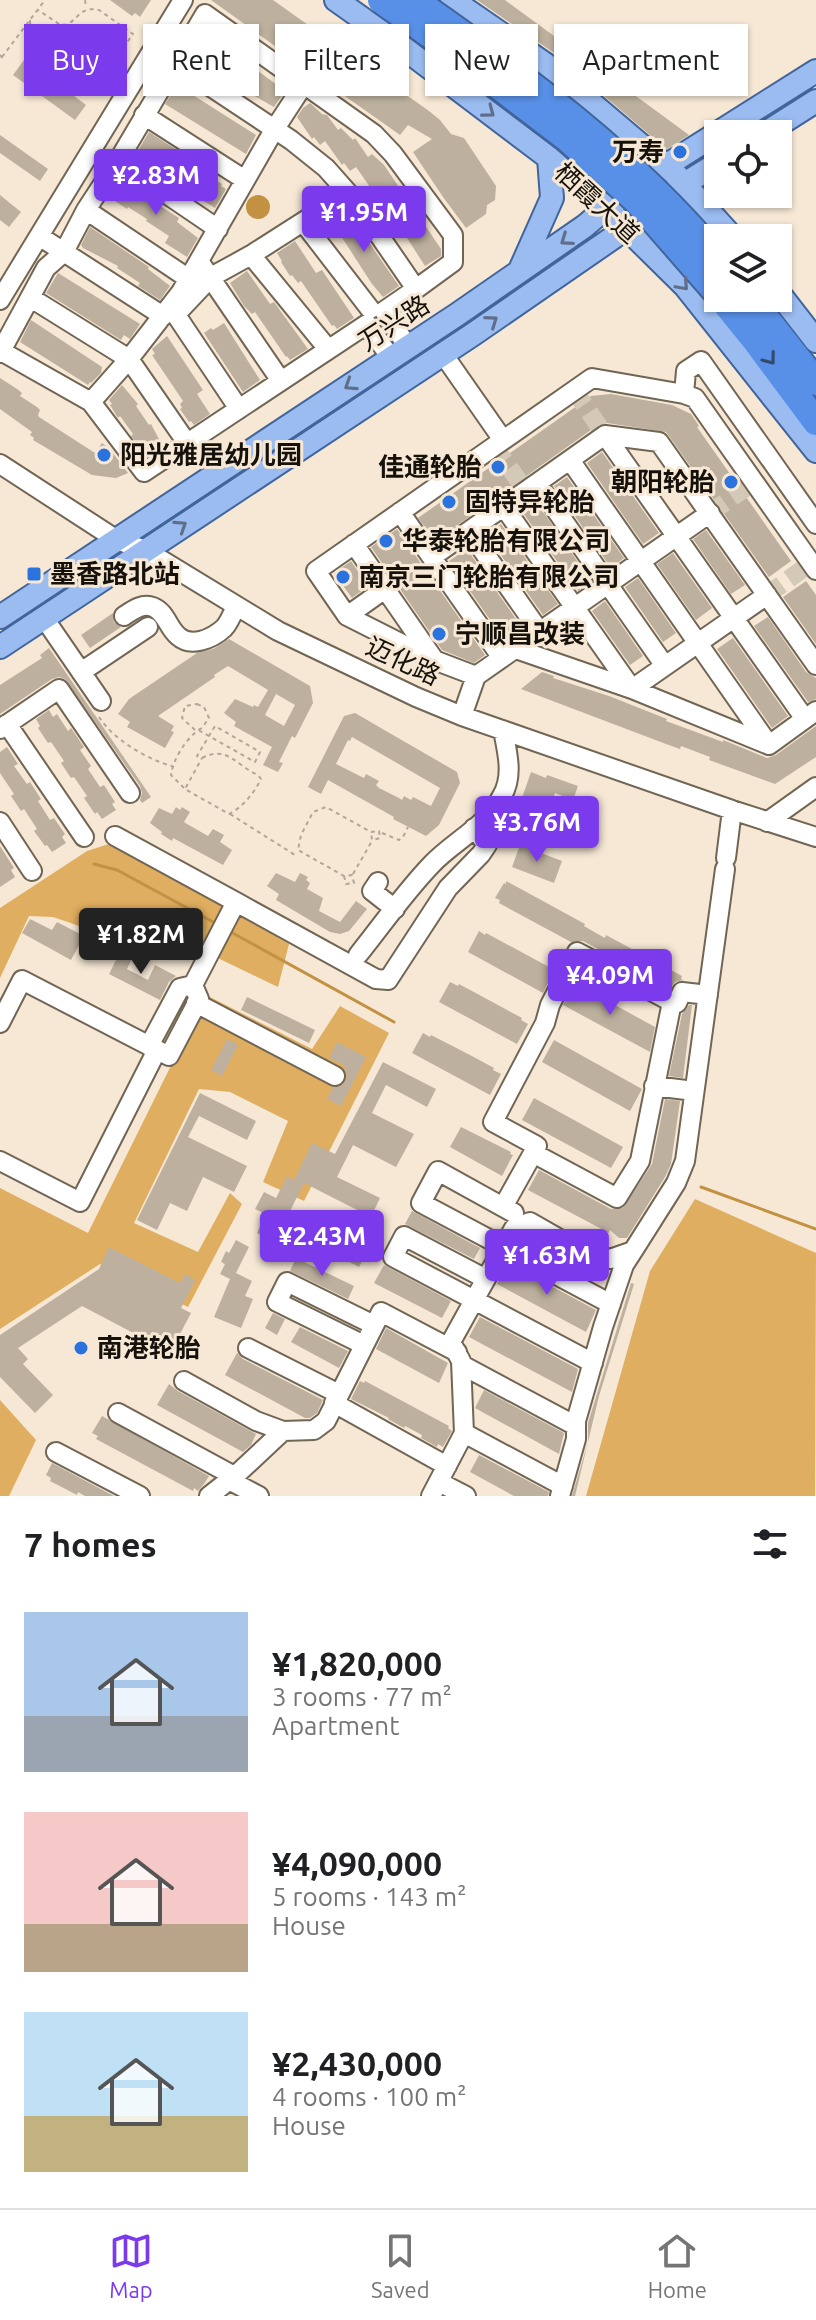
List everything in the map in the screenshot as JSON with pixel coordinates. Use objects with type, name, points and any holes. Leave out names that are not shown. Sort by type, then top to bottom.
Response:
[{"type":"highway","name":"栖霞大道","points":[[381,0],[568,139],[636,200],[704,278]]},
{"type":"highway","name":"栖霞大道","points":[[414,0],[581,123],[654,190],[704,244]]},
{"type":"highway","name":"栖霞大道","points":[[733,312],[816,422]]},
{"type":"highway","points":[[761,312],[816,382]]},
{"type":"main road","name":"栖霞大道","points":[[336,0],[555,164],[606,208],[685,286],[816,451]]},
{"type":"main road","points":[[452,0],[545,64],[667,165],[720,224]]},
{"type":"main road","name":"万兴路","points":[[0,617],[519,272],[667,165],[816,71]]},
{"type":"main road","points":[[786,120],[816,101]]},
{"type":"main road","points":[[519,272],[552,198],[555,164],[603,112]]},
{"type":"main road","name":"万兴路","points":[[0,647],[443,354],[704,172]]},
{"type":"main road","points":[[792,310],[816,341]]},
{"type":"street","points":[[0,300],[183,0]]},
{"type":"street","points":[[199,24],[205,14],[219,24]]},
{"type":"street","points":[[155,96],[64,252],[46,268],[1,352],[91,402],[144,472],[453,262],[453,235],[393,154],[374,134],[321,96]]},
{"type":"street","points":[[224,96],[326,168],[348,193],[416,289]]},
{"type":"street","points":[[170,312],[296,96]]},
{"type":"street","points":[[144,115],[245,180]]},
{"type":"street","points":[[118,161],[218,229]]},
{"type":"street","points":[[91,402],[170,312],[211,277],[348,193]]},
{"type":"street","points":[[86,210],[189,279]]},
{"type":"street","points":[[303,222],[400,352]]},
{"type":"street","points":[[39,236],[170,312],[239,409]]},
{"type":"street","points":[[251,255],[328,349]]},
{"type":"street","points":[[199,261],[281,381]]},
{"type":"street","points":[[31,298],[129,359],[187,443]]},
{"type":"street","points":[[443,354],[503,440]]},
{"type":"street","points":[[684,394],[686,371],[701,361],[816,524]]},
{"type":"street","points":[[476,676],[434,660],[347,616],[316,571],[592,378],[695,398],[813,560]]},
{"type":"street","points":[[605,435],[734,618],[810,715],[769,745]]},
{"type":"street","points":[[432,557],[605,435],[659,442],[816,665]]},
{"type":"street","points":[[570,460],[769,745]]},
{"type":"street","name":"迈化路","points":[[0,464],[117,540],[145,550],[278,631],[416,697],[462,716],[816,837]]},
{"type":"street","points":[[537,483],[665,666]]},
{"type":"street","points":[[504,507],[632,689]]},
{"type":"street","points":[[400,512],[509,653],[632,689],[769,745]]},
{"type":"street","points":[[462,716],[476,676],[710,513]]},
{"type":"street","points":[[469,531],[540,632]]},
{"type":"street","points":[[354,544],[434,660]]},
{"type":"street","points":[[347,616],[385,589]]},
{"type":"street","points":[[632,689],[767,595]]},
{"type":"street","points":[[124,616],[140,606],[151,607],[161,612],[182,639],[198,642],[225,627],[236,606]]},
{"type":"street","points":[[44,618],[101,701]]},
{"type":"street","points":[[81,672],[148,627]]},
{"type":"street","points":[[84,837],[4,726],[59,689],[130,793]]},
{"type":"street","points":[[358,955],[431,865],[492,811],[503,796],[509,780],[509,759],[503,730]]},
{"type":"street","points":[[767,822],[816,787]]},
{"type":"street","points":[[464,1433],[561,1491],[593,1363],[624,1265],[652,1223],[685,1161],[732,810]]},
{"type":"street","points":[[0,822],[32,871]]},
{"type":"street","points":[[115,836],[232,910],[376,979],[388,980],[451,884],[487,845],[474,828]]},
{"type":"street","points":[[431,865],[451,884]]},
{"type":"street","points":[[370,893],[393,911]]},
{"type":"street","points":[[194,994],[207,956],[232,910]]},
{"type":"street","points":[[503,1207],[537,1146],[493,1122],[545,1023],[550,1005],[577,952],[672,1002],[677,1003],[682,992],[708,995]]},
{"type":"street","points":[[0,1023],[22,980],[153,1048]]},
{"type":"street","points":[[0,1161],[80,1202],[180,988],[335,1076]]},
{"type":"street","points":[[533,1153],[617,1198],[640,1161],[672,1002]]},
{"type":"street","points":[[654,1086],[694,1091]]},
{"type":"street","points":[[611,1304],[421,1203],[438,1171],[586,1254],[610,1259],[633,1251]]},
{"type":"street","points":[[439,1481],[464,1433],[459,1358],[451,1342],[514,1228],[530,1222]]},
{"type":"street","points":[[486,1279],[404,1236],[393,1257],[593,1363]]},
{"type":"street","points":[[364,1345],[277,1302],[287,1282],[374,1325]]},
{"type":"street","points":[[184,1381],[256,1421],[283,1431],[314,1430],[326,1421],[381,1312],[576,1426]]},
{"type":"street","points":[[248,1348],[336,1399],[439,1481],[466,1496]]},
{"type":"street","points":[[118,1413],[259,1496]]},
{"type":"street","points":[[209,1496],[283,1431]]},
{"type":"street","points":[[56,1452],[140,1496]]},
{"type":"path","points":[[34,0],[41,5]]},
{"type":"path","points":[[0,62],[1,56],[45,0]]},
{"type":"path","points":[[85,0],[86,9]]},
{"type":"path","points":[[30,20],[31,36],[39,45],[94,83],[103,82],[113,73],[119,55],[133,34],[99,10],[86,9],[67,25],[59,24],[38,10]]},
{"type":"path","points":[[101,701],[91,707],[107,729],[147,757],[172,766]]},
{"type":"path","points":[[202,758],[197,756],[210,736],[215,726],[260,752],[255,762],[210,736],[198,730],[182,718],[185,706],[197,704],[204,707],[209,718],[198,730],[186,742],[172,766],[171,775],[185,789],[295,855]]},
{"type":"path","points":[[185,789],[202,758],[210,753],[224,754],[261,779],[244,804],[229,814]]},
{"type":"path","points":[[352,875],[344,876],[300,852],[298,845],[301,835],[313,812],[326,807],[371,832]]},
{"type":"path","points":[[371,832],[376,829],[399,840],[408,827]]},
{"type":"path","points":[[352,875],[372,840],[371,832]]},
{"type":"path","points":[[372,840],[378,840],[380,833]]},
{"type":"path","points":[[292,860],[300,852]]},
{"type":"path","points":[[344,876],[344,882],[349,885],[355,880],[352,875]]},
{"type":"shaded area","points":[[258,195],[266,199],[270,207],[266,215],[258,219],[250,215],[246,207],[250,199]]},
{"type":"shaded area","points":[[115,842],[289,944],[278,987],[166,933],[135,945],[53,917],[29,916],[0,978],[0,908],[87,851]]},
{"type":"shaded area","points":[[206,995],[312,1049],[340,1006],[389,1033],[304,1201],[263,1182],[288,1121],[230,1092],[199,1089],[134,1223],[198,1252],[230,1193],[242,1204],[188,1307],[100,1264],[0,1329],[0,1188],[88,1233]]},
{"type":"shaded area","points":[[695,1199],[816,1253],[815,1496],[586,1496],[650,1271]]},
{"type":"shaded area","points":[[0,1400],[36,1440],[9,1496],[0,1496]]},
{"type":"building","points":[[110,0],[151,0],[140,17],[135,13],[132,16]]},
{"type":"building","points":[[211,0],[273,0],[307,24],[275,24],[275,46],[259,35],[259,24],[244,24]]},
{"type":"building","points":[[477,0],[505,0],[538,24],[512,24]]},
{"type":"building","points":[[538,24],[554,36],[554,53],[538,42]]},
{"type":"building","points":[[24,60],[24,83],[13,75]]},
{"type":"building","points":[[259,72],[275,84],[275,96],[282,96],[274,107],[255,96],[259,96]]},
{"type":"building","points":[[42,96],[74,96],[86,105],[75,120]]},
{"type":"building","points":[[170,96],[194,96],[256,135],[246,154],[165,104]]},
{"type":"building","points":[[345,96],[408,96],[440,120],[451,134],[464,138],[496,186],[495,200],[487,205],[486,214],[466,228],[413,152],[432,139],[408,125],[400,135]]},
{"type":"building","points":[[604,96],[636,96],[689,135],[665,148]]},
{"type":"building","points":[[310,103],[327,115],[338,130],[341,128],[353,140],[355,138],[368,157],[372,154],[384,165],[441,249],[441,256],[425,266],[375,188],[372,190],[356,167],[350,171],[344,163],[342,165],[325,141],[320,145],[314,137],[312,139],[297,117]]},
{"type":"building","points":[[149,132],[208,170],[206,174],[222,184],[226,189],[215,208],[194,195],[198,188],[176,171],[142,153],[139,149]]},
{"type":"building","points":[[0,135],[48,169],[40,181],[0,153]]},
{"type":"building","points":[[120,180],[179,218],[177,222],[198,238],[187,257],[165,243],[169,236],[147,219],[109,197]]},
{"type":"building","points":[[0,195],[21,212],[9,227],[0,220]]},
{"type":"building","points":[[346,209],[399,286],[383,297],[330,219]]},
{"type":"building","points":[[90,227],[149,267],[170,286],[160,300],[138,286],[140,283],[118,266],[83,248],[81,245]]},
{"type":"building","points":[[295,241],[316,273],[322,270],[354,318],[337,329],[301,281],[298,283],[290,276],[281,262],[277,253]]},
{"type":"building","points":[[247,271],[308,349],[290,360],[255,312],[252,314],[244,306],[230,283]]},
{"type":"building","points":[[58,273],[140,324],[130,339],[124,335],[121,340],[46,293]]},
{"type":"building","points":[[31,320],[102,367],[101,373],[88,385],[20,342]]},
{"type":"building","points":[[224,323],[260,380],[243,392],[204,333]]},
{"type":"building","points":[[167,336],[203,390],[197,394],[210,414],[194,425],[180,409],[183,401],[152,355],[155,354],[152,349]]},
{"type":"building","points":[[0,378],[40,410],[39,417],[95,453],[102,443],[109,448],[128,473],[116,478],[92,475],[33,440],[32,432],[0,409]]},
{"type":"building","points":[[122,385],[138,404],[136,406],[151,424],[162,445],[147,456],[110,405],[109,400]]},
{"type":"building","points":[[611,394],[672,405],[691,414],[791,561],[769,577],[666,432],[607,423],[598,425],[435,541],[418,518],[591,396]]},
{"type":"building","points":[[602,452],[659,533],[643,544],[587,463]]},
{"type":"building","points":[[567,477],[624,558],[611,568],[554,486]]},
{"type":"building","points":[[535,500],[591,581],[578,591],[521,510]]},
{"type":"building","points":[[501,524],[558,604],[543,615],[486,534]]},
{"type":"building","points":[[397,529],[485,655],[474,663],[442,650],[371,547]]},
{"type":"building","points":[[706,530],[745,585],[731,594],[693,539]]},
{"type":"building","points":[[467,549],[523,629],[505,641],[449,561]]},
{"type":"building","points":[[673,553],[712,608],[696,620],[657,564]]},
{"type":"building","points":[[351,561],[368,586],[352,598],[334,573]]},
{"type":"building","points":[[638,578],[676,633],[663,642],[625,587]]},
{"type":"building","points":[[806,581],[816,595],[816,644],[783,597]]},
{"type":"building","points":[[605,601],[643,656],[630,665],[592,611]]},
{"type":"building","points":[[113,613],[114,622],[121,627],[90,648],[81,635]]},
{"type":"building","points":[[768,617],[806,672],[816,678],[816,699],[808,702],[754,626]]},
{"type":"building","points":[[733,638],[788,716],[772,728],[717,649]]},
{"type":"building","points":[[229,639],[310,686],[313,703],[295,738],[292,736],[279,762],[283,763],[278,772],[263,765],[272,747],[234,726],[236,722],[224,713],[235,699],[258,707],[268,690],[228,666],[158,716],[174,726],[165,748],[127,727],[130,722],[118,714],[129,699],[197,653],[213,649]],"holes":[[[276,694],[295,705],[284,726],[265,715]]]},
{"type":"building","points":[[49,648],[151,797],[142,803],[140,786],[65,679],[52,679],[0,714],[0,685],[42,658],[40,655]]},
{"type":"building","points":[[542,672],[767,758],[776,755],[816,726],[816,757],[775,784],[709,760],[710,757],[681,746],[680,749],[521,689]]},
{"type":"building","points":[[49,710],[53,717],[57,714],[68,731],[71,728],[84,747],[80,750],[91,766],[88,769],[115,802],[112,804],[116,810],[102,819],[97,812],[95,814],[84,798],[87,796],[61,763],[64,761],[38,728],[36,719]]},
{"type":"building","points":[[355,713],[457,772],[460,783],[439,825],[426,836],[328,780],[321,794],[308,787],[344,716]],"holes":[[[352,737],[440,788],[431,806],[413,797],[411,800],[404,796],[402,800],[379,788],[376,785],[379,781],[366,774],[364,778],[336,764]]]},
{"type":"building","points":[[7,747],[18,764],[14,766],[27,784],[30,782],[50,820],[54,818],[65,834],[62,837],[66,843],[52,852],[34,831],[37,829],[11,796],[14,794],[0,773],[0,752]]},
{"type":"building","points":[[531,772],[578,786],[573,800],[555,793],[547,814],[561,820],[556,833],[530,822],[537,805],[522,798]]},
{"type":"building","points":[[176,807],[190,812],[184,822],[187,824],[208,836],[213,829],[224,835],[220,842],[232,850],[223,865],[173,838],[172,841],[150,823],[159,808],[172,814]]},
{"type":"building","points":[[520,845],[562,861],[554,883],[512,867]]},
{"type":"building","points":[[0,846],[14,868],[11,870],[15,877],[0,887]]},
{"type":"building","points":[[276,873],[295,882],[300,873],[308,877],[306,880],[310,883],[307,889],[323,898],[319,911],[340,922],[356,901],[367,909],[349,931],[340,934],[330,932],[276,900],[279,894],[267,886]]},
{"type":"building","points":[[506,881],[605,938],[606,935],[682,976],[684,980],[675,982],[671,988],[583,941],[571,942],[499,903],[500,900],[495,898]]},
{"type":"building","points":[[30,919],[52,930],[57,922],[84,936],[71,960],[22,933]]},
{"type":"building","points":[[479,931],[549,967],[553,972],[543,993],[468,952]]},
{"type":"building","points":[[123,946],[135,952],[127,969],[148,980],[155,965],[176,976],[169,982],[160,1000],[109,974]]},
{"type":"building","points":[[450,982],[522,1018],[528,1024],[517,1044],[439,1002]]},
{"type":"building","points":[[575,983],[655,1027],[650,1052],[563,1005]]},
{"type":"building","points":[[247,997],[315,1030],[309,1043],[241,1010]]},
{"type":"building","points":[[692,1005],[683,1078],[669,1076],[682,1014]]},
{"type":"building","points":[[423,1033],[501,1074],[490,1095],[412,1053]]},
{"type":"building","points":[[227,1039],[238,1045],[222,1076],[211,1070]]},
{"type":"building","points":[[554,1040],[642,1089],[630,1111],[542,1062]]},
{"type":"building","points":[[337,1042],[366,1057],[341,1106],[327,1099],[333,1087],[342,1086],[347,1076],[344,1065],[329,1058]]},
{"type":"building","points":[[383,1062],[436,1089],[427,1107],[386,1085],[372,1113],[414,1134],[396,1167],[353,1145],[337,1177],[380,1198],[371,1217],[304,1183],[290,1211],[367,1252],[359,1267],[288,1230],[284,1238],[268,1230],[265,1237],[257,1233],[265,1214],[255,1209],[264,1192],[276,1198],[287,1176],[294,1180],[312,1143],[335,1154]]},
{"type":"building","points":[[200,1093],[256,1121],[247,1140],[199,1116],[188,1137],[247,1166],[234,1192],[203,1177],[187,1211],[170,1203],[157,1230],[137,1220]]},
{"type":"building","points":[[534,1098],[623,1147],[611,1168],[522,1120]]},
{"type":"building","points":[[665,1099],[680,1101],[671,1164],[627,1238],[619,1238],[610,1230],[609,1233],[528,1190],[539,1170],[611,1209],[623,1208],[652,1164]]},
{"type":"building","points":[[461,1127],[511,1152],[513,1155],[502,1176],[450,1147]]},
{"type":"building","points":[[412,1211],[480,1248],[474,1259],[405,1224]]},
{"type":"building","points":[[236,1240],[249,1247],[236,1273],[252,1281],[245,1296],[253,1299],[241,1328],[214,1317],[230,1279],[220,1274],[225,1264],[221,1262]]},
{"type":"building","points":[[109,1247],[180,1283],[185,1274],[195,1280],[181,1308],[191,1313],[179,1336],[185,1339],[177,1356],[82,1306],[18,1348],[28,1359],[23,1364],[53,1395],[35,1413],[0,1377],[0,1335],[99,1269]]},
{"type":"building","points":[[296,1258],[354,1286],[348,1299],[290,1271]]},
{"type":"building","points":[[508,1263],[596,1310],[586,1332],[497,1284]]},
{"type":"building","points":[[384,1265],[451,1301],[442,1318],[374,1283]]},
{"type":"building","points":[[631,1283],[634,1284],[588,1442],[588,1423]]},
{"type":"building","points":[[273,1313],[285,1319],[277,1335],[265,1328]]},
{"type":"building","points":[[480,1317],[578,1369],[572,1392],[469,1337]]},
{"type":"building","points":[[300,1327],[348,1351],[339,1368],[291,1342]]},
{"type":"building","points":[[386,1328],[448,1363],[439,1383],[376,1349]]},
{"type":"building","points":[[237,1353],[323,1400],[317,1413],[305,1418],[225,1375]]},
{"type":"building","points":[[360,1381],[449,1426],[452,1431],[443,1447],[438,1444],[437,1447],[421,1438],[422,1435],[351,1399]]},
{"type":"building","points":[[169,1384],[256,1434],[251,1445],[243,1452],[157,1405]]},
{"type":"building","points":[[484,1390],[564,1433],[559,1454],[475,1408]]},
{"type":"building","points":[[102,1416],[209,1476],[198,1491],[194,1488],[193,1491],[96,1439],[98,1436],[92,1433]]},
{"type":"building","points":[[588,1443],[575,1496],[572,1496]]},
{"type":"building","points":[[479,1455],[549,1492],[548,1496],[514,1496],[470,1472]]},
{"type":"building","points":[[52,1463],[114,1496],[85,1496],[78,1492],[77,1495],[50,1481],[51,1478],[46,1475]]},
{"type":"waterway","points":[[94,864],[117,870],[215,923]]},
{"type":"waterway","points":[[229,931],[394,1022]]},
{"type":"waterway","points":[[701,1187],[816,1229]]},
{"type":"tunnel","points":[[574,390],[605,435]]},
{"type":"tunnel","points":[[494,446],[526,491]]},
{"type":"tunnel","points":[[710,513],[754,482]]},
{"type":"tunnel","points":[[767,595],[811,563]]},
{"type":"place","name":"万寿","points":[[680,152]]},
{"type":"place","name":"阳光雅居幼儿园","points":[[104,455]]},
{"type":"place","name":"佳通轮胎","points":[[498,467]]},
{"type":"place","name":"朝阳轮胎","points":[[731,482]]},
{"type":"place","name":"固特异轮胎","points":[[449,502]]},
{"type":"place","name":"华泰轮胎有限公司","points":[[386,541]]},
{"type":"place","name":"墨香路北站","points":[[34,574]]},
{"type":"place","name":"南京三门轮胎有限公司","points":[[343,577]]},
{"type":"place","name":"宁顺昌改装","points":[[439,634]]},
{"type":"place","name":"南港轮胎","points":[[81,1348]]}]
